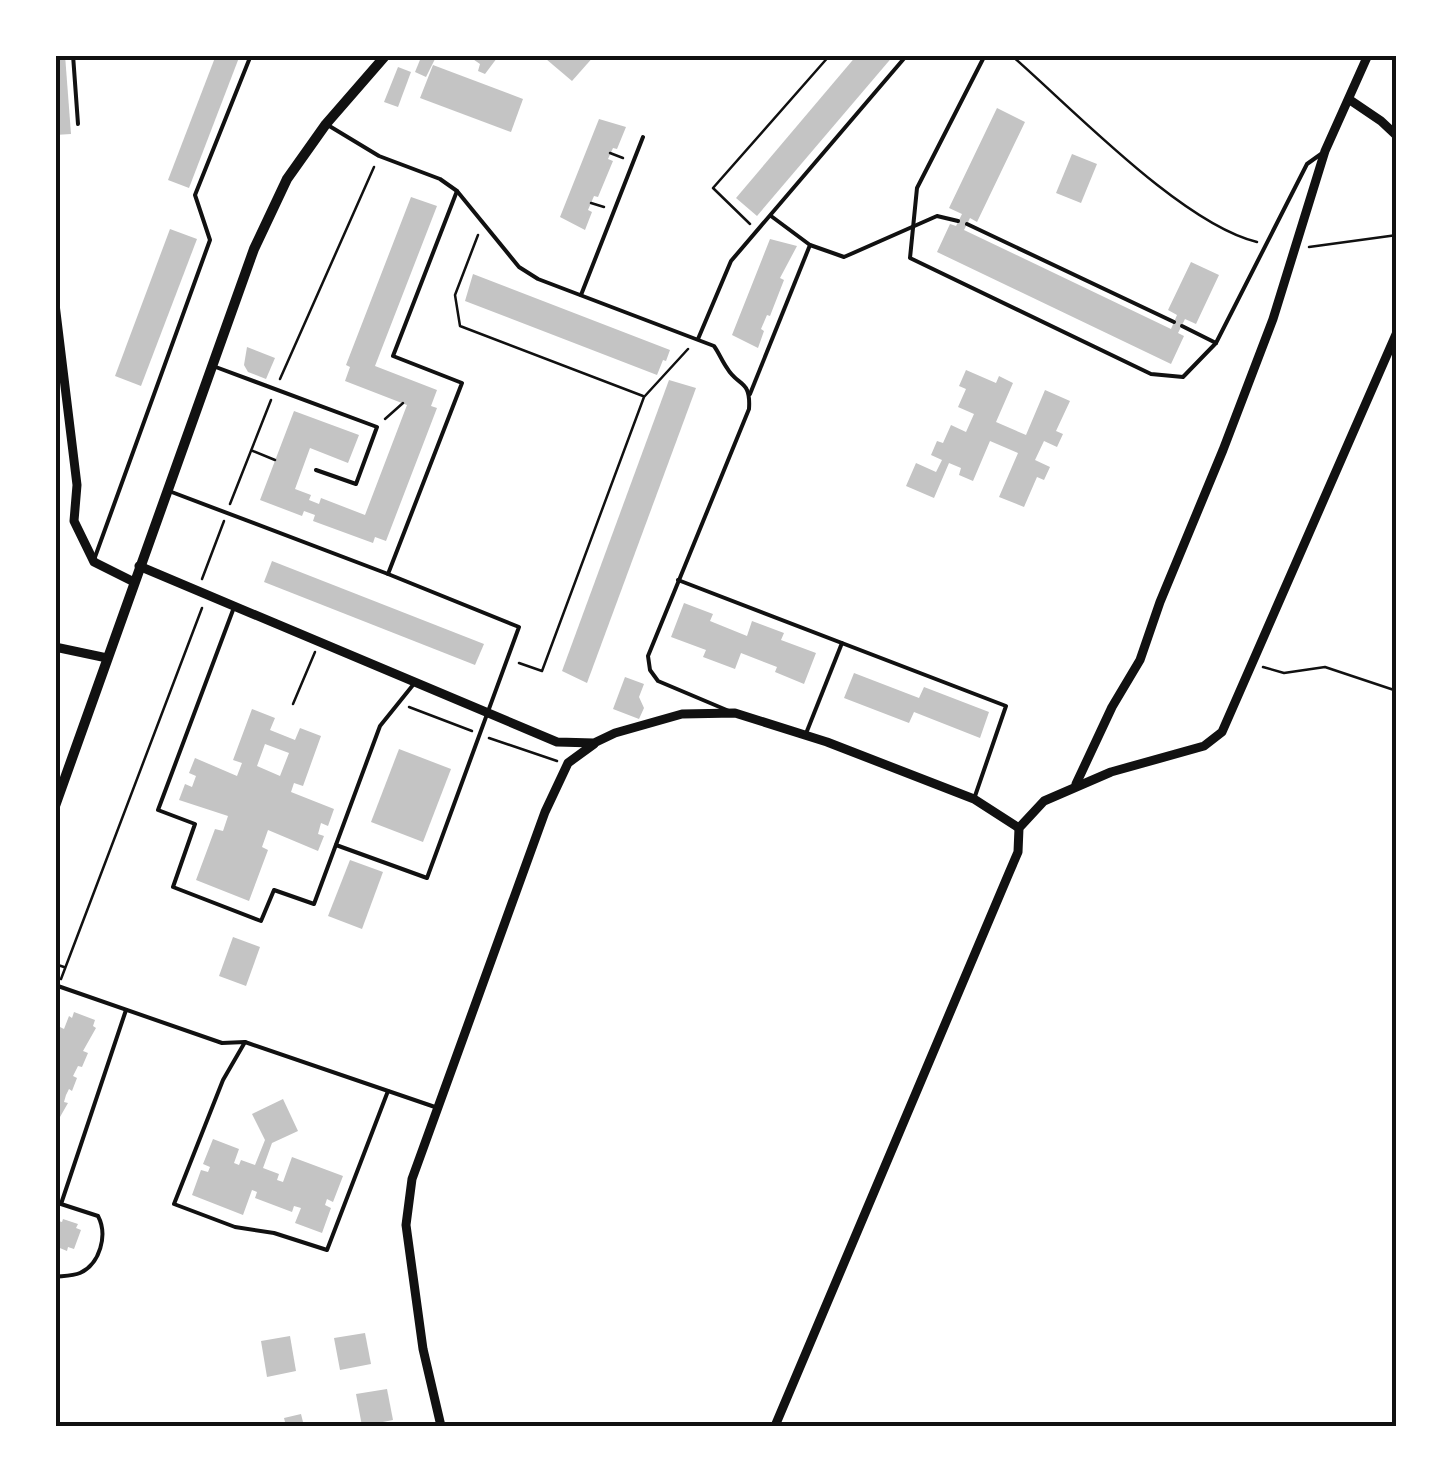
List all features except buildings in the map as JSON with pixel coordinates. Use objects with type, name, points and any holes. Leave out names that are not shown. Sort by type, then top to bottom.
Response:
[{"type":"street","points":[[55,806],[254,248],[286,179],[326,124],[386,55]]},
{"type":"street","points":[[1076,784],[1112,707],[1140,660],[1273,320],[1325,151],[1368,55]]},
{"type":"street","points":[[1350,100],[1397,136]]},
{"type":"street","points":[[55,304],[77,485],[74,521],[94,562],[134,582]]},
{"type":"street","points":[[776,1426],[1010,873],[1018,852],[1019,828],[1044,802],[1076,784],[1204,746],[1222,732],[1397,332]]},
{"type":"street","points":[[139,566],[557,742],[594,743]]},
{"type":"street","points":[[55,648],[107,658]]},
{"type":"street","points":[[441,1426],[423,1350],[406,1225],[412,1179],[545,812],[568,763],[615,732],[682,714],[735,713],[974,799],[1019,828]]},
{"type":"lane","points":[[73,55],[78,124]]},
{"type":"lane","points":[[94,562],[210,240],[195,195],[251,55]]},
{"type":"lane","points":[[698,339],[731,261],[907,55]]},
{"type":"lane","points":[[985,55],[917,188],[910,258],[1151,374],[1183,377],[1216,343],[1307,164],[1325,151]]},
{"type":"lane","points":[[326,124],[379,156],[440,179],[457,190],[519,267],[538,278],[714,346],[728,371],[742,380],[750,394]]},
{"type":"lane","points":[[582,295],[642,137]]},
{"type":"lane","points":[[388,574],[462,383],[393,356],[457,190]]},
{"type":"lane","points":[[771,216],[810,245],[844,257],[937,216],[958,221]]},
{"type":"lane","points":[[967,224],[1174,322]]},
{"type":"lane","points":[[735,713],[658,681],[650,670],[648,656],[750,409],[750,394],[810,245]]},
{"type":"lane","points":[[1182,326],[1216,343]]},
{"type":"lane","points":[[213,366],[377,427],[356,484],[316,470]]},
{"type":"lane","points":[[169,490],[519,627],[426,878],[336,846]]},
{"type":"lane","points":[[678,580],[1006,706],[974,799]]},
{"type":"lane","points":[[235,605],[158,810],[194,824],[173,887],[261,921],[274,890],[314,904],[380,726],[414,684]]},
{"type":"lane","points":[[805,736],[842,643]]},
{"type":"lane","points":[[56,986],[222,1042],[244,1042],[438,1108]]},
{"type":"lane","points":[[55,1277],[78,1274],[94,1263],[101,1244],[103,1225],[98,1216],[62,1204],[126,1010]]},
{"type":"lane","points":[[244,1042],[222,1080],[174,1204],[235,1227],[274,1233],[328,1250],[388,1091]]},
{"type":"path","points":[[757,231],[713,188],[830,55]]},
{"type":"path","points":[[1011,55],[1153,180],[1212,224],[1267,244]]},
{"type":"path","points":[[610,153],[633,161]]},
{"type":"path","points":[[198,590],[275,389],[379,156]]},
{"type":"path","points":[[591,202],[614,211]]},
{"type":"path","points":[[482,222],[454,294],[460,326],[644,396]]},
{"type":"path","points":[[1292,249],[1397,235]]},
{"type":"path","points":[[508,659],[542,670],[644,396],[698,339]]},
{"type":"path","points":[[377,427],[402,404]]},
{"type":"path","points":[[251,450],[276,460]]},
{"type":"path","points":[[56,986],[203,604]]},
{"type":"path","points":[[292,704],[315,650]]},
{"type":"path","points":[[1252,664],[1284,673],[1325,667],[1397,691]]},
{"type":"path","points":[[402,700],[407,706],[544,759],[568,763]]},
{"type":"path","points":[[55,964],[65,967]]}]
